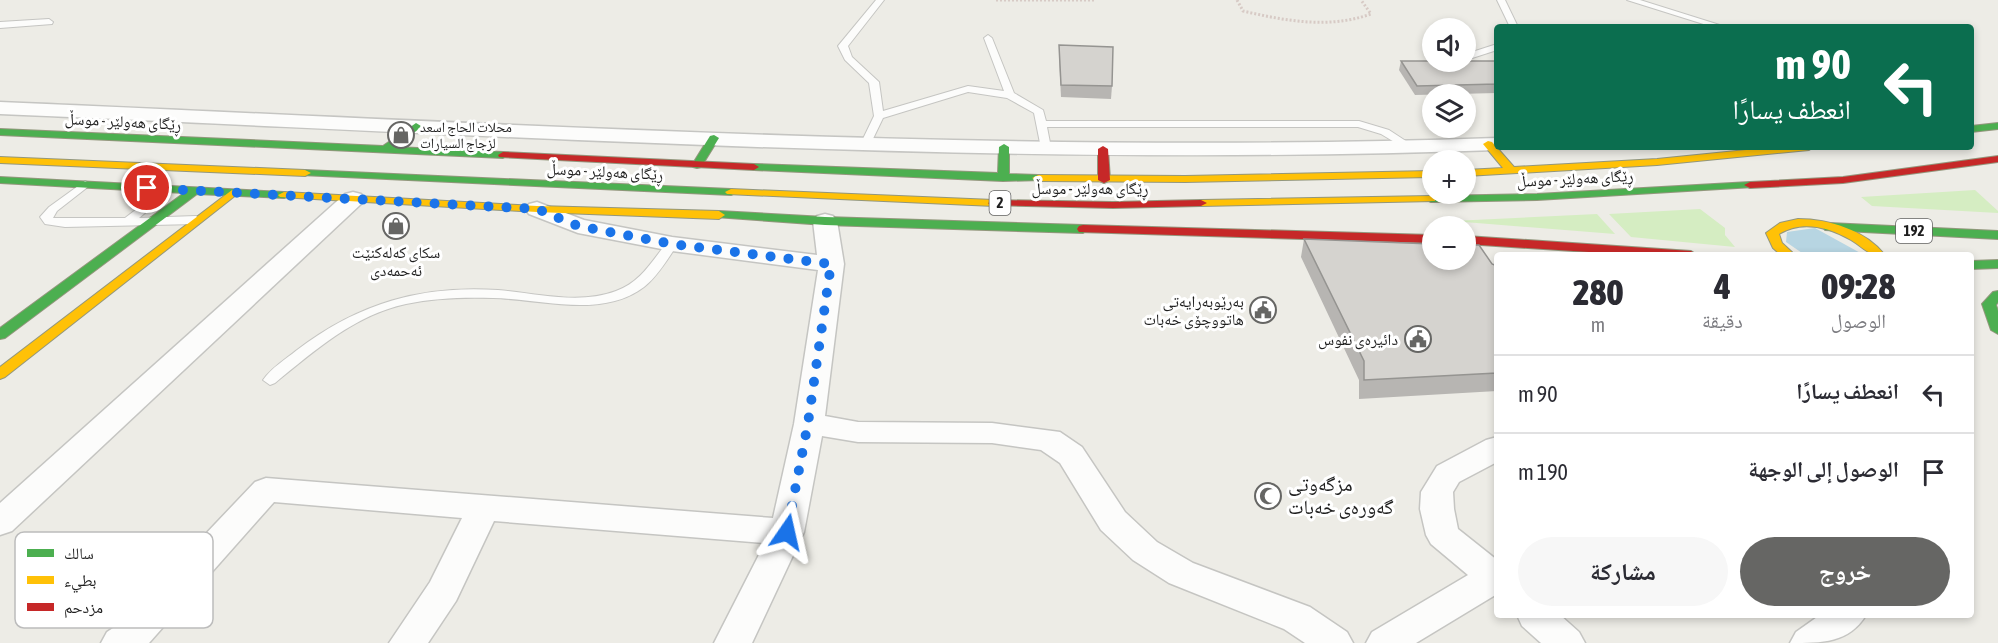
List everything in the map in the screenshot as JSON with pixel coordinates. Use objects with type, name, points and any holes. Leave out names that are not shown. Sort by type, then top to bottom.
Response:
[{"type":"main road","points":[[68,111],[81,135]]},
{"type":"main road","points":[[385,150],[416,126]]},
{"type":"main road","points":[[1974,129],[1998,126]]},
{"type":"main road","name":"ڕێگای هەولێر - موسڵ","points":[[0,132],[1003,178],[1104,180],[1334,178],[1422,174]]},
{"type":"main road","points":[[697,165],[714,138]]},
{"type":"main road","points":[[1003,178],[1004,147]]},
{"type":"main road","points":[[1103,149],[1104,180]]},
{"type":"main road","points":[[1497,150],[1512,171]]},
{"type":"main road","name":"ڕێگای هەولێر - موسڵ","points":[[1476,173],[1657,162],[1780,150]]},
{"type":"main road","points":[[1803,150],[1843,180]]},
{"type":"main road","name":"ڕێگای هەولێر - موسڵ","points":[[0,161],[953,202],[1113,205],[1537,197],[1843,180],[1998,159]]},
{"type":"main road","points":[[0,161],[16,181]]},
{"type":"main road","points":[[0,180],[537,209],[651,211],[825,220],[1422,239]]},
{"type":"main road","points":[[0,335],[195,190]]},
{"type":"main road","points":[[651,211],[662,190]]},
{"type":"main road","points":[[0,374],[232,193]]},
{"type":"main road","points":[[1113,205],[1115,229]]},
{"type":"main road","points":[[1787,252],[1773,238],[1772,233],[1775,228],[1791,223],[1829,227],[1856,237],[1877,252]]},
{"type":"main road","name":"192","points":[[1829,227],[1998,235]]},
{"type":"main road","points":[[1476,240],[1647,252]]},
{"type":"main road","points":[[1974,265],[1998,264]]},
{"type":"main road","points":[[1995,301],[1995,338]]},
{"type":"street","points":[[0,108],[714,138],[1004,147],[1103,149],[1410,147],[1493,144]]},
{"type":"street","points":[[0,522],[353,199]]},
{"type":"street","points":[[537,209],[578,226],[672,244],[831,264]]},
{"type":"street","points":[[733,643],[787,532],[808,423],[831,264],[825,220]]},
{"type":"street","points":[[1476,248],[1491,267]]},
{"type":"street","points":[[808,423],[858,432],[992,433],[1049,440],[1071,454],[1113,521],[1145,551],[1181,573],[1297,618],[1334,643]]},
{"type":"street","points":[[1494,450],[1448,474],[1437,492],[1437,509],[1443,535],[1494,576]]},
{"type":"street","points":[[213,548],[266,490],[787,532]]},
{"type":"street","points":[[408,643],[442,591],[483,508]]},
{"type":"street","points":[[1385,643],[1494,579]]},
{"type":"street","points":[[1538,618],[1566,643]]},
{"type":"street","points":[[1809,643],[1844,618]]},
{"type":"street","points":[[120,643],[140,628]]},
{"type":"lane","points":[[866,143],[879,116],[874,82],[848,58],[843,46],[880,0]]},
{"type":"lane","points":[[1501,0],[1513,24]]},
{"type":"lane","points":[[1631,0],[1712,24]]},
{"type":"lane","points":[[0,25],[49,22]]},
{"type":"lane","points":[[988,38],[1010,95]]},
{"type":"lane","points":[[1476,54],[1494,48]]},
{"type":"lane","points":[[879,116],[968,89],[1010,95],[1039,112],[1046,148]]},
{"type":"lane","points":[[1041,124],[1359,124],[1385,132],[1410,147]]},
{"type":"lane","points":[[85,184],[52,209],[46,217],[50,221],[65,223],[197,220]]},
{"type":"lane","points":[[127,222],[167,189]]},
{"type":"lane","points":[[270,380],[323,336],[362,314],[399,302],[444,296],[493,294],[590,300],[620,295],[640,285],[672,244]]},
{"type":"path","points":[[996,0],[1096,0]]},
{"type":"path","points":[[1237,0],[1243,11],[1276,19],[1355,21],[1371,14],[1361,0]]},
{"type":"green space","points":[[1975,190],[1998,213],[1872,206],[1861,197]]},
{"type":"green space","points":[[1700,209],[1725,228],[1725,235],[1735,247],[1631,237],[1609,214]]},
{"type":"green space","points":[[1597,214],[1615,234],[1476,223],[1476,220]]},
{"type":"water","points":[[1815,228],[1859,252],[1801,252],[1786,242],[1787,232]]},
{"type":"building","points":[[1059,45],[1113,47],[1112,86],[1061,85]]},
{"type":"building","points":[[1401,61],[1422,61],[1422,72],[1476,72],[1476,61],[1494,61],[1494,84],[1422,84],[1417,86]]},
{"type":"building","name":"دائیرەی نفوس","points":[[1304,239],[1422,244],[1422,270],[1476,270],[1476,245],[1479,245],[1494,265],[1494,373],[1364,380],[1364,361]]},
{"type":"traffic: fast","points":[[385,150],[416,126]]},
{"type":"traffic: fast","points":[[1974,129],[1998,126]]},
{"type":"traffic: fast","points":[[0,132],[503,155]]},
{"type":"traffic: fast","points":[[697,165],[714,138]]},
{"type":"traffic: fast","points":[[1003,178],[1004,147]]},
{"type":"traffic: fast","points":[[754,167],[1038,178]]},
{"type":"traffic: fast","points":[[305,173],[731,192]]},
{"type":"traffic: fast","points":[[0,180],[284,195]]},
{"type":"traffic: fast","points":[[1476,198],[1750,185]]},
{"type":"traffic: fast","points":[[0,335],[195,190]]},
{"type":"traffic: fast","points":[[719,215],[825,221],[1083,229]]},
{"type":"traffic: fast","points":[[1829,227],[1998,235]]},
{"type":"traffic: fast","points":[[1974,265],[1998,264]]},
{"type":"traffic: fast","points":[[1998,295],[1989,304],[1998,330]]},
{"type":"traffic: slow","points":[[1488,144],[1512,171]]},
{"type":"traffic: slow","points":[[1476,172],[1657,162],[1779,150]]},
{"type":"traffic: slow","points":[[0,160],[305,173]]},
{"type":"traffic: slow","points":[[1038,178],[1185,179],[1422,174]]},
{"type":"traffic: slow","points":[[731,192],[994,203]]},
{"type":"traffic: slow","points":[[0,374],[232,193]]},
{"type":"traffic: slow","points":[[284,195],[537,209],[719,215]]},
{"type":"traffic: slow","points":[[1201,203],[1422,199]]},
{"type":"traffic: slow","points":[[1785,252],[1777,245],[1772,233],[1784,226],[1798,223],[1812,223],[1842,231],[1875,252]]},
{"type":"traffic: jam","points":[[1103,149],[1104,180]]},
{"type":"traffic: jam","points":[[503,155],[754,167]]},
{"type":"traffic: jam","points":[[1750,185],[1843,180],[1998,159]]},
{"type":"traffic: jam","points":[[994,203],[1113,205],[1201,203]]},
{"type":"traffic: jam","points":[[1083,229],[1422,239]]},
{"type":"traffic: jam","points":[[1476,241],[1646,252]]},
{"type":"place","name":"محلات الحاج اسعد لزجاج السيارات","points":[[401,135]]},
{"type":"place","name":"سکای کەلەکنێت ئەحمەدی","points":[[396,226]]},
{"type":"place","name":"به‌رێوبه‌رایه‌تی هاتووچۆی خه‌بات","points":[[1263,310]]},
{"type":"place","name":"دائیرەی نفوس","points":[[1418,339]]},
{"type":"place","name":"مزگەوتى گەورەى خەبات","points":[[1268,496]]},
{"type":"route","points":[[147,188],[537,209],[578,226],[672,244],[831,264],[808,423],[787,532]]}]
